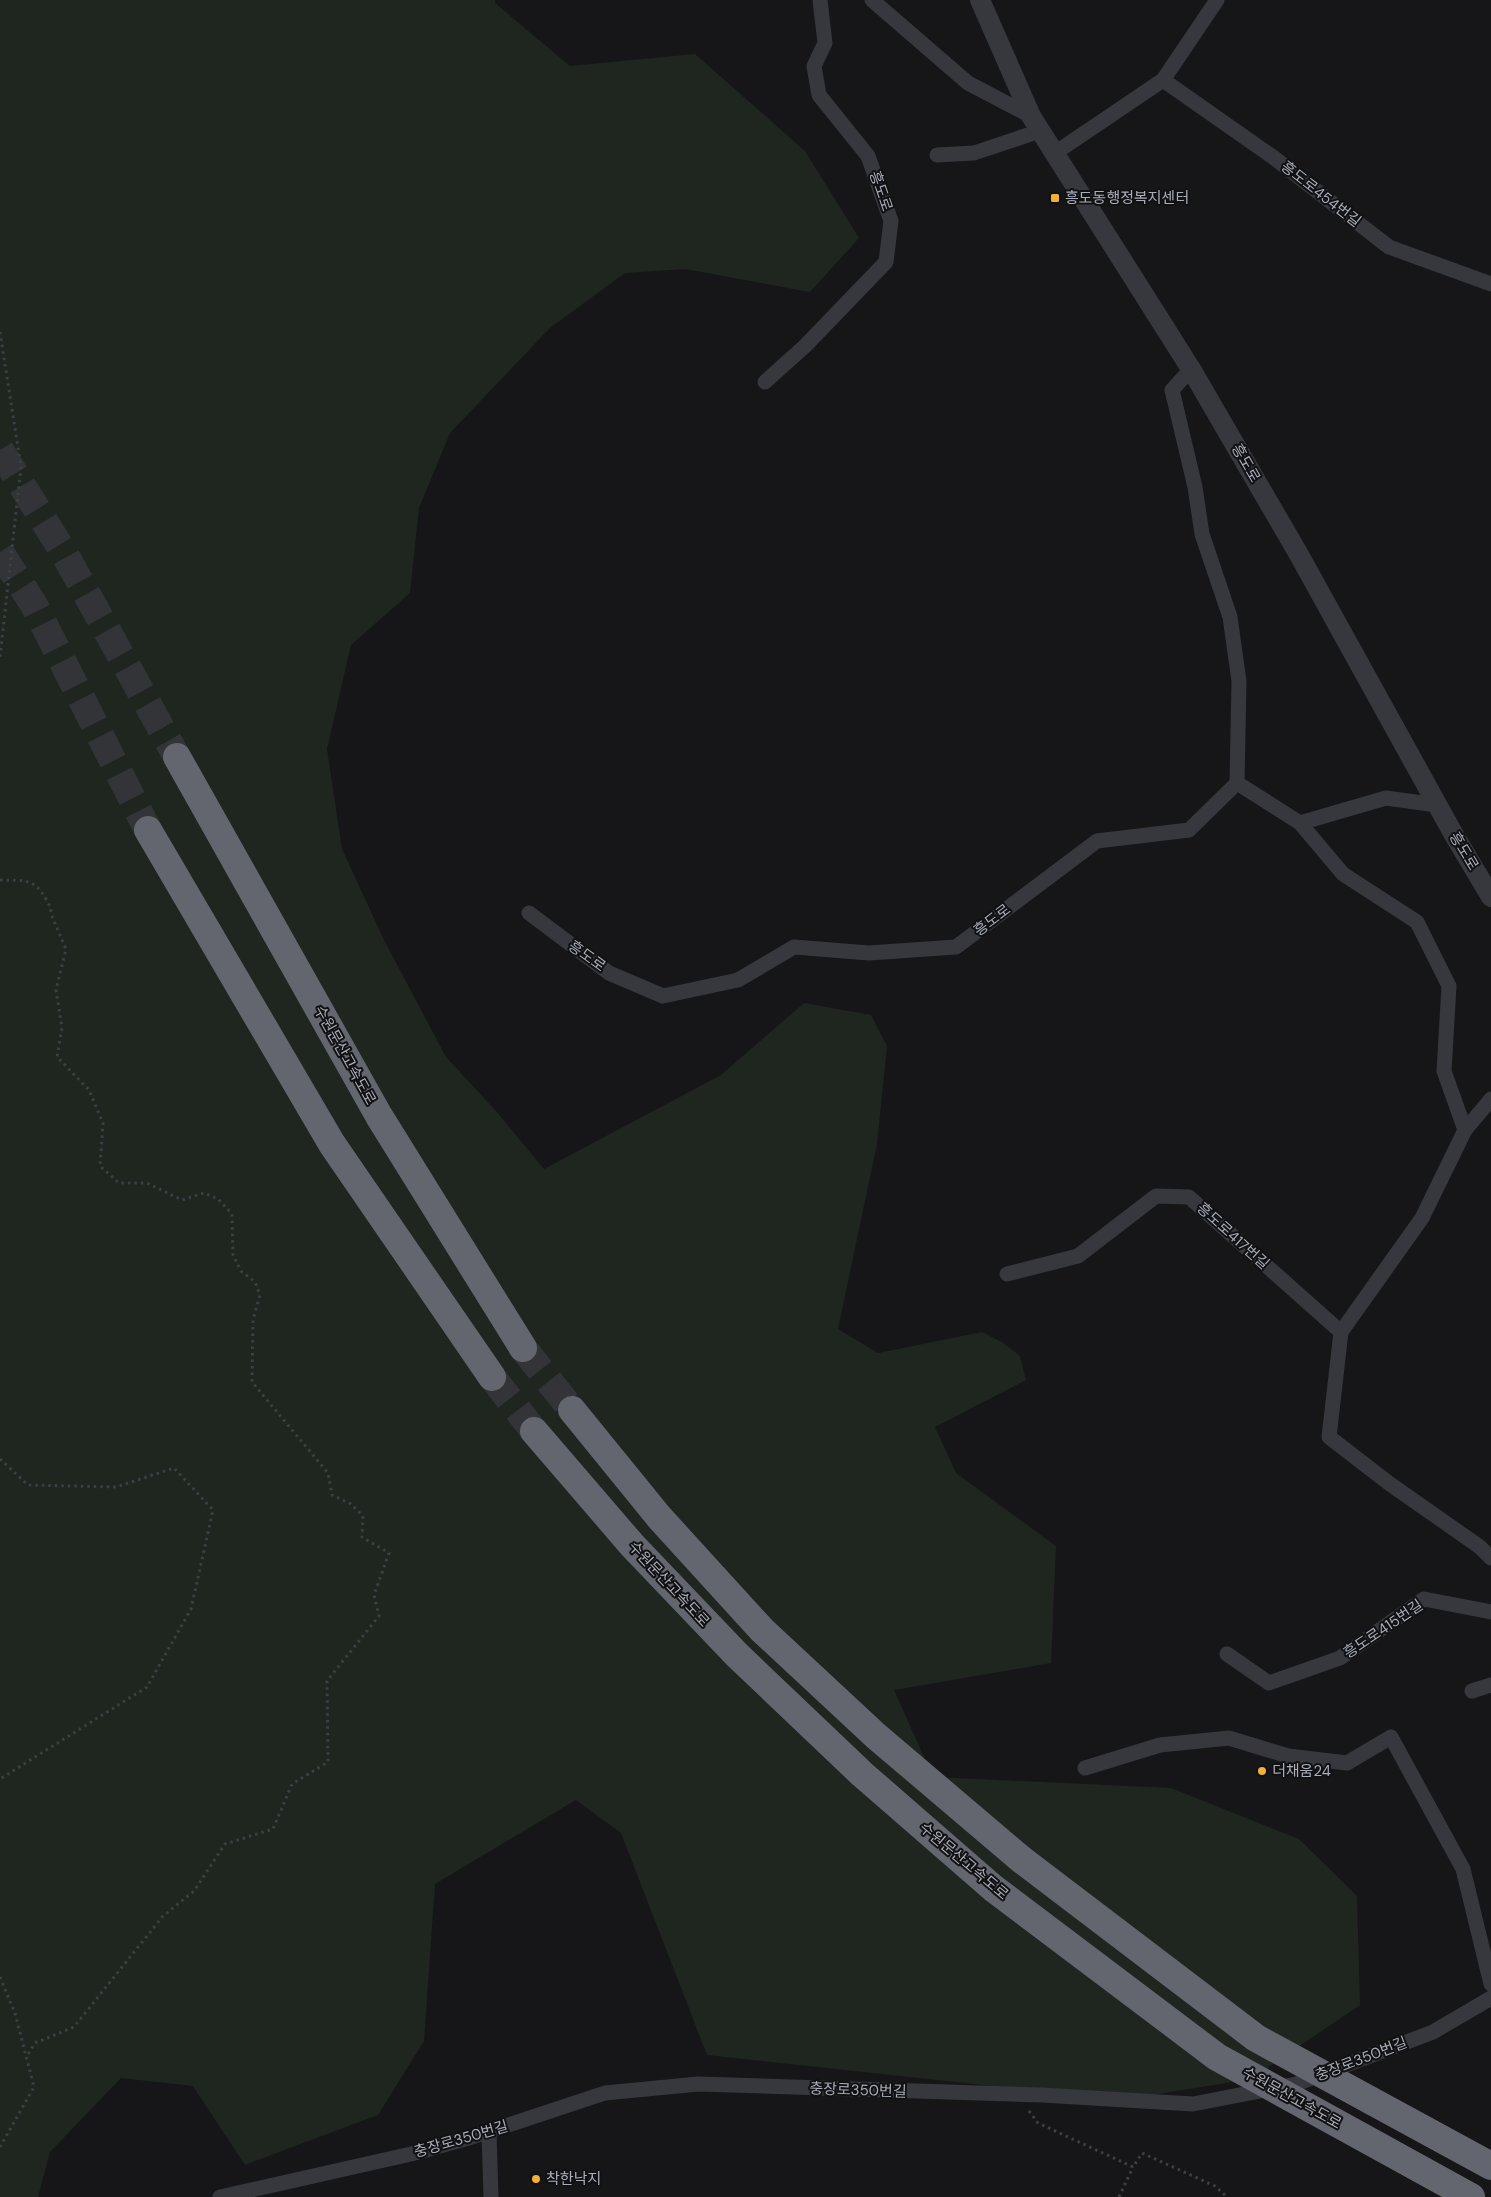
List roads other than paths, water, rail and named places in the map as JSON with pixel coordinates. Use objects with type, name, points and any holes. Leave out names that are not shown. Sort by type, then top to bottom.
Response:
[{"type":"highway","name":"수원문산고속도로","points":[[177,757],[379,1116],[523,1348]]},
{"type":"highway","points":[[148,830],[332,1144],[492,1377]]},
{"type":"highway","points":[[572,1410],[659,1517],[762,1630],[876,1736],[1022,1860],[1256,2038],[1491,2166]]},
{"type":"highway","name":"수원문산고속도로","points":[[534,1430],[632,1544],[736,1656],[862,1774],[993,1888],[1217,2057],[1471,2197]]},
{"type":"street","name":"흥도로","points":[[765,382],[805,346],[886,262],[891,221],[868,156],[819,96],[814,66],[825,43],[820,0]]},
{"type":"street","name":"흥도로","points":[[872,0],[968,83],[1036,123]]},
{"type":"street","name":"흥도로","points":[[980,0],[1036,123],[1191,368],[1298,553],[1437,805],[1491,897]]},
{"type":"street","points":[[1054,153],[1163,80],[1217,0]]},
{"type":"street","name":"흥도로454번길","points":[[1163,80],[1273,157],[1389,247],[1491,284]]},
{"type":"street","points":[[938,155],[974,153],[1036,123]]},
{"type":"street","points":[[1191,368],[1172,390],[1195,487],[1202,534],[1230,617],[1239,681],[1236,783],[1300,823],[1343,874],[1417,922],[1449,986],[1444,1070],[1465,1130]]},
{"type":"street","name":"흥도로","points":[[529,914],[609,973],[663,996],[738,980],[794,947],[869,953],[956,947],[1097,841],[1189,830],[1236,783]]},
{"type":"street","points":[[1300,823],[1386,798],[1437,805]]},
{"type":"street","points":[[1491,1099],[1465,1130],[1422,1218],[1341,1332],[1329,1438],[1390,1484],[1480,1547],[1491,1558]]},
{"type":"street","name":"흥도로417번길","points":[[1007,1274],[1078,1256],[1156,1196],[1189,1197],[1341,1332]]},
{"type":"street","name":"흥도로415번길","points":[[1228,1654],[1268,1683],[1340,1658],[1424,1599],[1491,1612]]},
{"type":"street","points":[[1472,1691],[1491,1684]]},
{"type":"street","points":[[1085,1768],[1160,1745],[1229,1738],[1288,1756],[1347,1763],[1391,1737],[1464,1869],[1491,1984]]},
{"type":"street","name":"충장로350번길","points":[[220,2197],[411,2154],[489,2132],[605,2093],[698,2084],[1017,2095],[1192,2104],[1296,2084],[1433,2032],[1491,1998]]},
{"type":"street","points":[[489,2132],[491,2197]]},
{"type":"tunnel","points":[[0,450],[64,553],[177,757]]},
{"type":"tunnel","points":[[0,552],[34,605],[148,830]]},
{"type":"tunnel","points":[[523,1348],[572,1410]]},
{"type":"tunnel","points":[[492,1377],[534,1431]]},
{"type":"place","name":"흥도동행정복지센터","points":[[1055,198]]},
{"type":"place","name":"더채움24","points":[[1262,1771]]},
{"type":"place","name":"착한낙지","points":[[536,2179]]}]
